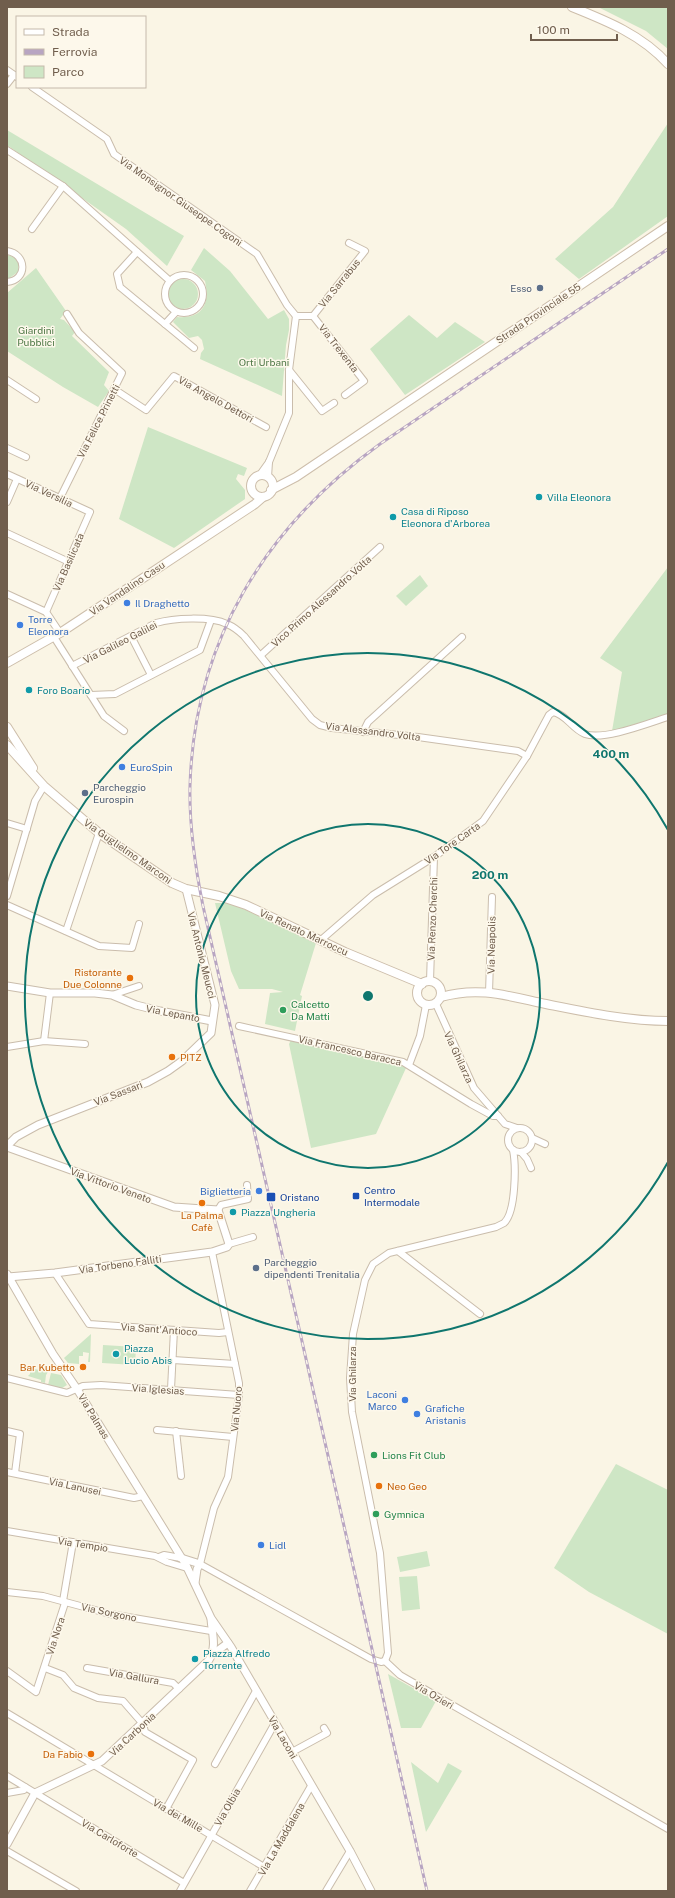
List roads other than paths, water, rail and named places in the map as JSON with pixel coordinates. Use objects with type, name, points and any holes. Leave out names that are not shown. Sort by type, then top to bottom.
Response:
[{"type":"main road","points":[[572,7],[626,31],[659,54],[668,64]]},
{"type":"main road","name":"Strada Provinciale 55","points":[[270,483],[286,482],[668,226]]},
{"type":"main road","points":[[245,510],[252,500],[251,483],[255,478],[259,476],[270,483],[263,497],[256,495],[252,491]]},
{"type":"main road","name":"Via Vandalino Casu","points":[[7,663],[57,635],[255,504],[263,497]]},
{"type":"main road","name":"Via Guglielmo Marconi","points":[[8,730],[44,786]]},
{"type":"main road","name":"Via Guglielmo Marconi","points":[[7,745],[44,786],[99,833],[160,875],[186,889],[199,892]]},
{"type":"main road","name":"Via Renato Marroccu","points":[[199,892],[219,896],[246,905],[423,985]]},
{"type":"main road","points":[[439,997],[437,984],[423,985],[418,998],[426,1005],[439,997],[453,993],[489,993],[607,1014],[668,1021]]},
{"type":"street","points":[[7,70],[15,76],[7,84]]},
{"type":"street","name":"Via Monsignor Giuseppe Cogoni","points":[[33,88],[107,139],[114,154],[257,254],[287,305],[296,316]]},
{"type":"street","points":[[7,150],[63,186],[170,280]]},
{"type":"street","points":[[32,229],[63,186]]},
{"type":"street","name":"Via Sarrabus","points":[[296,316],[313,316],[365,251],[349,243]]},
{"type":"street","points":[[7,251],[17,254],[23,267],[20,276],[16,280],[7,282]]},
{"type":"street","points":[[137,252],[117,274],[118,283],[124,290],[194,348]]},
{"type":"street","points":[[185,275],[192,277],[198,282],[202,288],[203,296],[196,309],[190,312],[176,312],[169,306],[165,299],[165,292],[170,280],[178,276],[185,275]]},
{"type":"street","points":[[165,324],[176,312]]},
{"type":"street","name":"Via Felice Prinetti","points":[[60,498],[122,373],[79,333],[67,314]]},
{"type":"street","points":[[259,476],[269,462],[289,413],[289,370],[296,316]]},
{"type":"street","name":"Via Trexenta","points":[[313,316],[364,381],[345,395]]},
{"type":"street","points":[[289,370],[322,411],[334,403]]},
{"type":"street","name":"Via Angelo Dettori","points":[[114,389],[146,410],[174,376],[266,427]]},
{"type":"street","points":[[7,380],[36,399]]},
{"type":"street","points":[[7,448],[26,457]]},
{"type":"street","points":[[269,462],[270,483]]},
{"type":"street","name":"Via Versilia","points":[[7,474],[90,512]]},
{"type":"street","points":[[7,502],[17,479]]},
{"type":"street","name":"Via Basilicata","points":[[46,612],[90,512]]},
{"type":"street","points":[[7,533],[69,562]]},
{"type":"street","name":"Vico Primo Alessandro Volta","points":[[261,655],[380,547]]},
{"type":"street","points":[[7,594],[46,612],[72,666],[90,695],[104,716],[124,731]]},
{"type":"street","name":"Via Galileo Galilei","points":[[72,666],[156,623],[167,620],[213,620]]},
{"type":"street","points":[[90,695],[115,694],[200,650],[213,620]]},
{"type":"street","name":"Via Alessandro Volta","points":[[213,620],[237,629],[261,655],[312,719],[320,725],[332,728],[426,738],[518,751],[527,756]]},
{"type":"street","points":[[131,636],[151,675]]},
{"type":"street","points":[[363,732],[368,722],[462,637]]},
{"type":"street","name":"Via Tore Carta","points":[[321,940],[373,895],[434,857],[483,821],[527,756],[549,714],[552,712],[558,713],[584,734],[597,737],[668,717]]},
{"type":"street","points":[[7,896],[35,801],[44,786]]},
{"type":"street","points":[[7,823],[27,829]]},
{"type":"street","points":[[66,931],[99,833]]},
{"type":"street","name":"Via Renzo Cherchi","points":[[423,985],[434,857]]},
{"type":"street","name":"Via Antonio Meucci","points":[[186,889],[215,1005],[212,1020]]},
{"type":"street","name":"Via Neapolis","points":[[489,993],[492,897]]},
{"type":"street","points":[[7,905],[99,946],[132,948],[138,924]]},
{"type":"street","name":"Via Lepanto","points":[[7,986],[50,993],[95,993],[112,995],[136,1005],[160,1011],[212,1020]]},
{"type":"street","name":"Via Lepanto","points":[[112,995],[139,986]]},
{"type":"street","points":[[44,1041],[50,993]]},
{"type":"street","name":"Via Ghilarza","points":[[386,1661],[388,1653],[380,1552],[352,1412],[350,1352],[352,1334],[368,1271],[373,1264],[389,1253],[496,1227],[504,1223],[511,1208],[515,1161],[518,1151],[508,1144],[505,1124],[482,1099],[468,1077],[439,997]]},
{"type":"street","points":[[409,1065],[420,1036],[426,1005]]},
{"type":"street","name":"Via Sassari","points":[[7,1146],[16,1137],[38,1124],[148,1082],[168,1071],[182,1062],[211,1032],[212,1020]]},
{"type":"street","name":"Via Francesco Baracca","points":[[240,1026],[385,1057],[409,1065],[473,1106],[493,1116],[498,1116]]},
{"type":"street","points":[[7,1047],[44,1041],[85,1044]]},
{"type":"street","points":[[473,1106],[482,1099]]},
{"type":"street","points":[[505,1124],[517,1128],[525,1128],[532,1138],[545,1144],[518,1151],[527,1159],[531,1168]]},
{"type":"street","points":[[508,1136],[517,1128]]},
{"type":"street","points":[[527,1159],[532,1138]]},
{"type":"street","name":"Via Vittorio Veneto","points":[[7,1146],[174,1207],[218,1210]]},
{"type":"street","points":[[247,1185],[248,1199],[228,1202],[220,1205],[218,1210],[229,1244],[253,1237]]},
{"type":"street","name":"Via Torbeno Falliti","points":[[8,1276],[55,1273],[212,1252],[227,1247],[229,1244]]},
{"type":"street","points":[[398,1251],[480,1314]]},
{"type":"street","name":"Via Nuoro","points":[[193,1566],[214,1508],[228,1477],[239,1395],[239,1383],[212,1252]]},
{"type":"street","name":"Via Sant'Antioco","points":[[55,1273],[89,1324],[218,1333],[228,1332]]},
{"type":"street","name":"Via Palmas","points":[[8,1276],[53,1354],[77,1389],[181,1558]]},
{"type":"street","points":[[171,1389],[174,1330]]},
{"type":"street","points":[[172,1360],[235,1364]]},
{"type":"street","name":"Via Iglesias","points":[[7,1378],[67,1393],[85,1386],[101,1385],[239,1395]]},
{"type":"street","points":[[157,1430],[233,1437]]},
{"type":"street","points":[[7,1431],[20,1434],[16,1473]]},
{"type":"street","points":[[176,1431],[181,1476]]},
{"type":"street","name":"Via Lanusei","points":[[7,1472],[134,1498],[143,1496]]},
{"type":"street","name":"Via Tempio","points":[[7,1531],[159,1557],[164,1556],[181,1558]]},
{"type":"street","name":"Via Nora","points":[[7,1671],[36,1692],[45,1668],[64,1602],[73,1542]]},
{"type":"street","name":"Via Tempio","points":[[159,1557],[167,1562],[193,1566]]},
{"type":"street","points":[[181,1558],[193,1566],[371,1659],[381,1662],[386,1661]]},
{"type":"street","name":"Via Laconi","points":[[193,1566],[195,1584],[211,1618],[228,1643],[292,1752],[350,1851],[371,1891]]},
{"type":"street","name":"Via Sorgono","points":[[7,1592],[43,1596],[110,1614],[211,1631]]},
{"type":"street","points":[[211,1618],[211,1631],[214,1638],[213,1654]]},
{"type":"street","name":"Via Carbonia","points":[[35,1793],[91,1764],[102,1760],[143,1724],[209,1660],[213,1654],[228,1643]]},
{"type":"street","name":"Via Ozieri","points":[[386,1661],[400,1675],[668,1830]]},
{"type":"street","points":[[45,1668],[63,1675],[74,1688],[98,1698],[123,1701],[143,1724],[145,1732],[193,1760],[166,1809]]},
{"type":"street","name":"Via Gallura","points":[[87,1668],[173,1683],[179,1689]]},
{"type":"street","points":[[214,1764],[256,1691]]},
{"type":"street","name":"Via dei Mille","points":[[7,1713],[264,1866]]},
{"type":"street","name":"Via Olbia","points":[[180,1891],[275,1723]]},
{"type":"street","points":[[292,1752],[327,1733],[324,1728]]},
{"type":"street","name":"Via Carloforte","points":[[7,1776],[184,1883]]},
{"type":"street","name":"Via La Maddalena","points":[[250,1891],[311,1786]]},
{"type":"street","points":[[7,1793],[24,1790],[25,1788]]},
{"type":"street","points":[[7,1844],[35,1793]]},
{"type":"street","points":[[7,1851],[76,1891]]},
{"type":"street","points":[[326,1891],[350,1851]]},
{"type":"railway","points":[[427,1891],[203,906],[195,861],[190,816],[190,786],[195,733],[205,683],[222,636],[243,592],[270,551],[302,512],[339,477],[380,444],[668,249]]},
{"type":"place","name":"Esso","points":[[540,288]]},
{"type":"place","name":"Villa Eleonora","points":[[539,497]]},
{"type":"place","name":"Casa di Riposo Eleonora d'Arborea","points":[[393,517]]},
{"type":"place","name":"Il Draghetto","points":[[127,603]]},
{"type":"place","name":"Torre Eleonora","points":[[20,625]]},
{"type":"place","name":"Foro Boario","points":[[29,690]]},
{"type":"place","name":"EuroSpin","points":[[122,767]]},
{"type":"place","name":"Parcheggio Eurospin","points":[[85,793]]},
{"type":"place","name":"Ristorante Due Colonne","points":[[130,978]]},
{"type":"place","name":"Calcetto Da Matti","points":[[283,1010]]},
{"type":"place","name":"PITZ","points":[[172,1057]]},
{"type":"place","name":"Biglietteria","points":[[259,1191]]},
{"type":"place","name":"Centro Intermodale","points":[[356,1196]]},
{"type":"place","name":"Oristano","points":[[271,1197]]},
{"type":"place","name":"La Palma Cafè","points":[[202,1203]]},
{"type":"place","name":"Piazza Ungheria","points":[[233,1212]]},
{"type":"place","name":"Parcheggio dipendenti Trenitalia","points":[[256,1268]]},
{"type":"place","name":"Piazza Lucio Abis","points":[[116,1354]]},
{"type":"place","name":"Bar Kubetto","points":[[83,1367]]},
{"type":"place","name":"Laconi Marco","points":[[405,1400]]},
{"type":"place","name":"Grafiche Aristanis","points":[[417,1414]]},
{"type":"place","name":"Lions Fit Club","points":[[374,1455]]},
{"type":"place","name":"Neo Geo","points":[[379,1486]]},
{"type":"place","name":"Gymnica","points":[[376,1514]]},
{"type":"place","name":"Lidl","points":[[261,1545]]},
{"type":"place","name":"Piazza Alfredo Torrente","points":[[195,1659]]},
{"type":"place","name":"Da Fabio","points":[[91,1754]]},
{"type":"park label","name":"Giardini Pubblici","points":[[36,336]]},
{"type":"park label","name":"Orti Urbani","points":[[264,362]]}]
